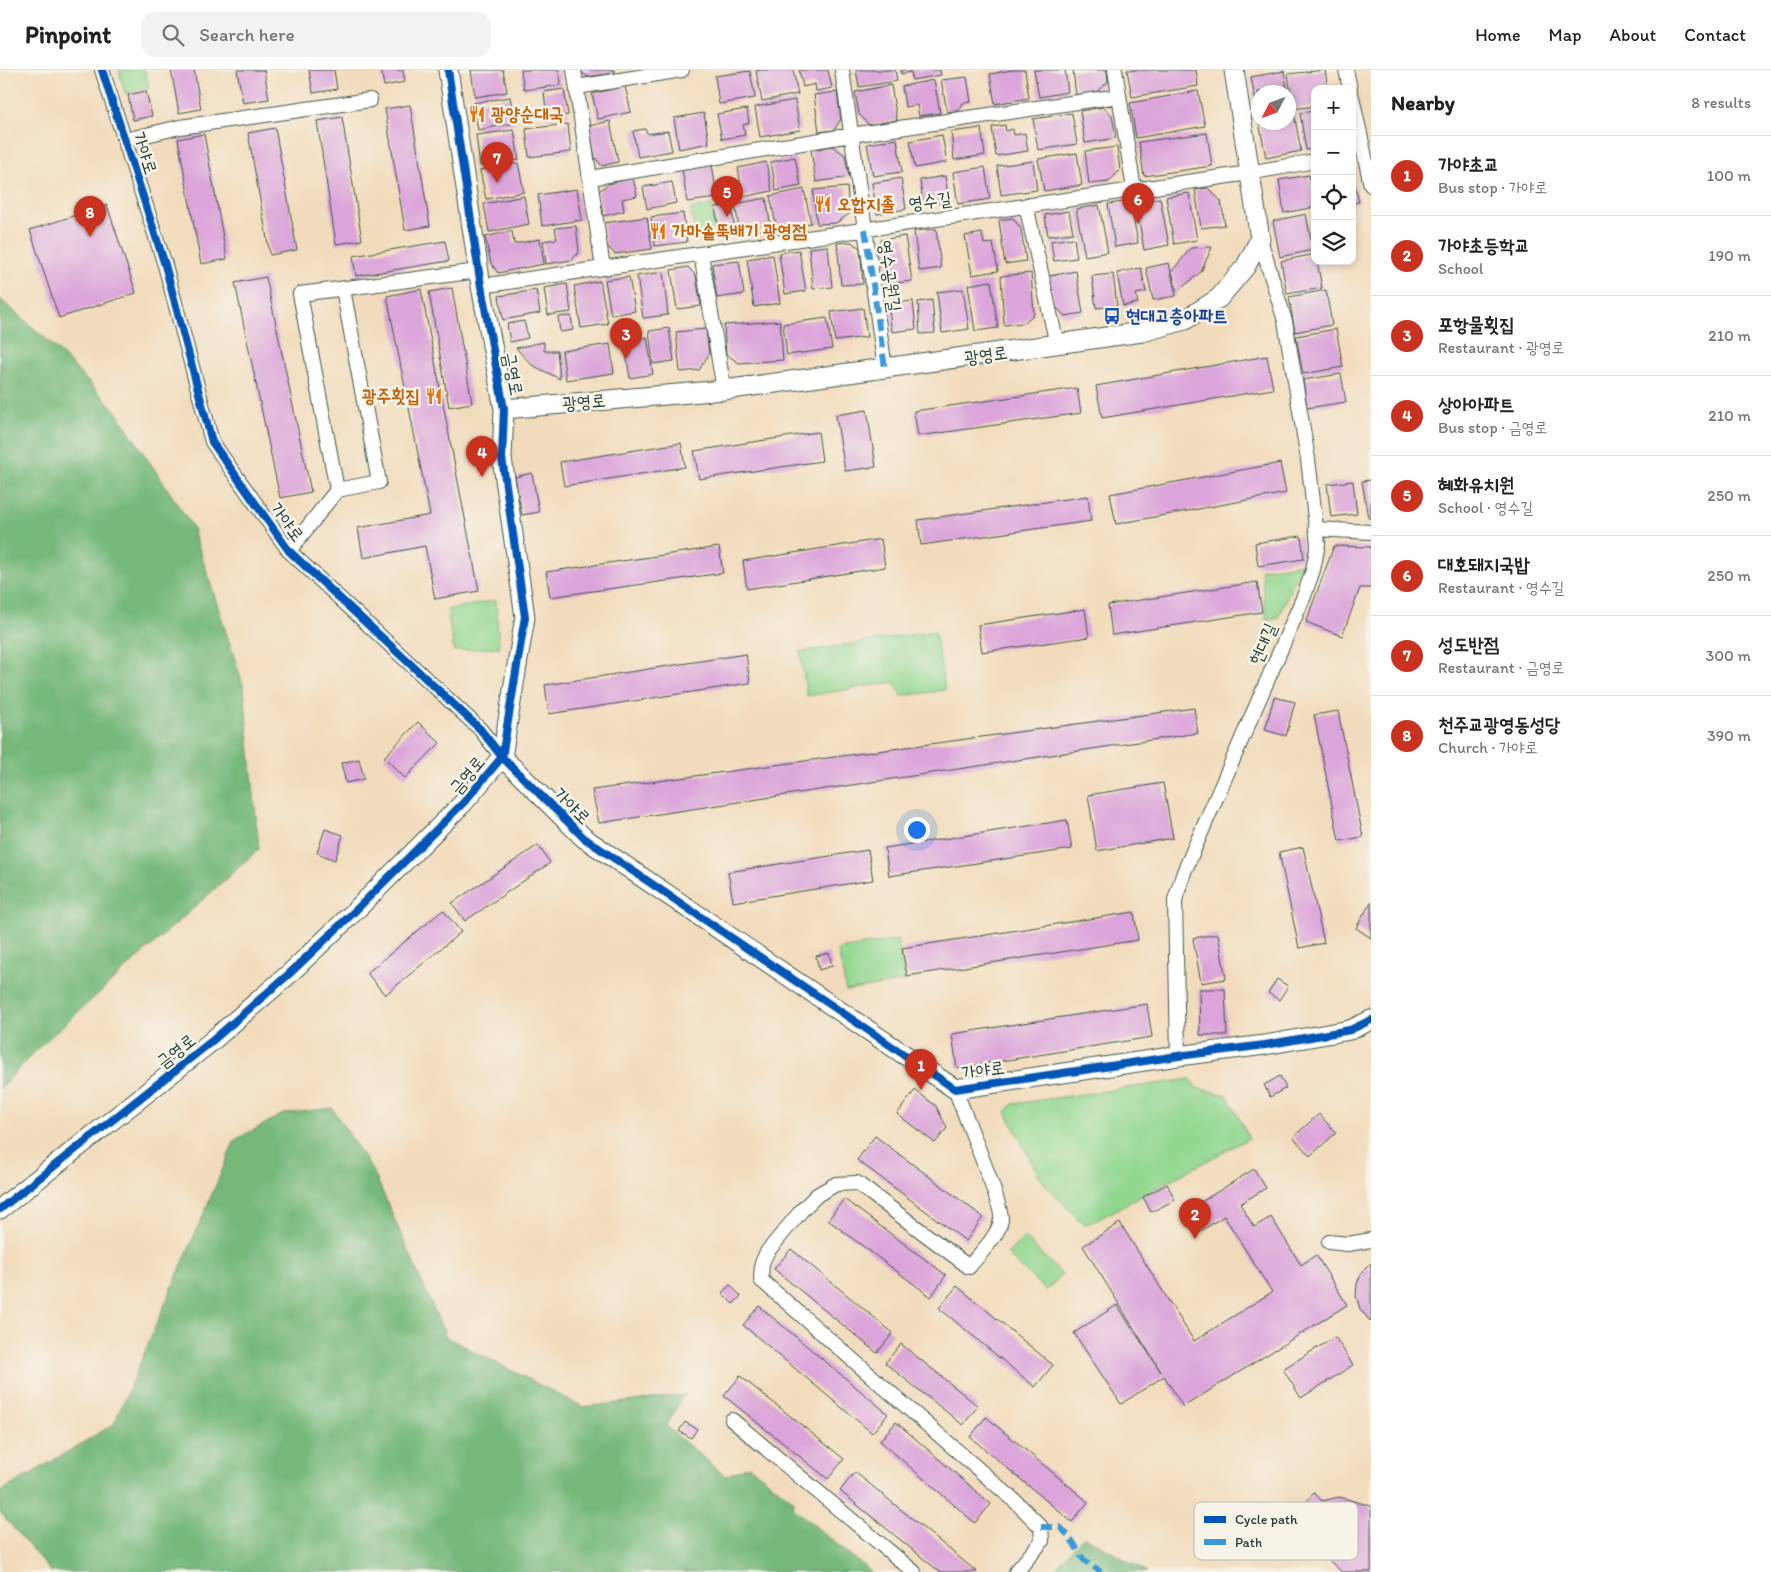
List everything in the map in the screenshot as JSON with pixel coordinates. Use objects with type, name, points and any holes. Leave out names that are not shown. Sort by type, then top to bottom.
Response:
[{"type":"street","name":"가야로","points":[[102,70],[165,265],[212,442],[289,551],[480,729],[502,757],[584,838],[955,1089],[1265,1045],[1350,1030],[1370,1023]]},
{"type":"street","name":"금영로","points":[[0,1209],[212,1041],[289,974],[464,802],[502,757],[525,617],[502,458],[504,409],[480,278],[448,70]]},
{"type":"street","points":[[574,70],[603,268]]},
{"type":"street","points":[[577,87],[664,71],[682,70]]},
{"type":"street","name":"영수공원길","points":[[842,70],[885,368]]},
{"type":"street","points":[[1115,70],[1134,189]]},
{"type":"street","points":[[1234,70],[1260,239]]},
{"type":"street","points":[[1346,70],[1349,85]]},
{"type":"street","points":[[590,178],[851,135],[1118,96]]},
{"type":"street","points":[[124,140],[180,128],[370,100]]},
{"type":"street","points":[[1356,130],[1358,152],[1371,185]]},
{"type":"street","name":"영수길","points":[[337,490],[300,294],[603,268],[1249,173],[1311,162]]},
{"type":"street","points":[[1026,205],[1057,345]]},
{"type":"street","name":"광영로","points":[[504,409],[724,390],[1142,332],[1185,320],[1220,298],[1246,266],[1260,239]]},
{"type":"street","name":"현대길","points":[[1178,1056],[1175,900],[1184,872],[1304,596],[1313,570],[1318,544],[1308,459],[1285,321],[1260,239]]},
{"type":"street","points":[[701,254],[724,390]]},
{"type":"street","points":[[289,551],[337,490],[379,482],[343,289]]},
{"type":"street","points":[[1316,529],[1371,532]]},
{"type":"street","points":[[955,1089],[997,1200],[1002,1219],[994,1235],[968,1267],[857,1183],[836,1184],[817,1195],[767,1252],[762,1263],[761,1280],[1016,1502],[1041,1527],[1042,1541],[1016,1572]]},
{"type":"street","points":[[1329,1242],[1348,1244],[1371,1240]]},
{"type":"street","points":[[732,1420],[914,1572]]},
{"type":"green space","points":[[119,70],[145,70],[149,88],[125,94]]},
{"type":"green space","points":[[711,205],[718,236],[696,240],[690,209]]},
{"type":"green space","points":[[0,299],[54,346],[115,410],[192,526],[244,688],[259,849],[38,1048],[0,1089]]},
{"type":"green space","points":[[1301,564],[1278,618],[1266,619],[1261,569]]},
{"type":"green space","points":[[496,600],[499,647],[454,651],[447,610]]},
{"type":"green space","points":[[935,631],[945,690],[902,696],[894,682],[807,696],[800,652]]},
{"type":"green space","points":[[898,940],[905,981],[846,991],[838,949]]},
{"type":"green space","points":[[1191,1079],[1196,1088],[1227,1095],[1249,1138],[1101,1218],[1084,1225],[1041,1180],[1006,1112],[1013,1104]]},
{"type":"green space","points":[[332,1108],[375,1175],[446,1337],[583,1407],[684,1395],[666,1426],[725,1476],[749,1466],[794,1501],[793,1508],[871,1572],[51,1572],[0,1512],[0,1492],[114,1424],[235,1140],[283,1114]]},
{"type":"green space","points":[[1024,1237],[1062,1274],[1046,1291],[1007,1254]]},
{"type":"green space","points":[[1084,1536],[1147,1572],[1052,1572]]},
{"type":"building","points":[[171,70],[194,70],[201,109],[179,113]]},
{"type":"building","points":[[237,70],[264,70],[269,99],[243,103]]},
{"type":"building","points":[[309,70],[334,70],[337,89],[313,93]]},
{"type":"building","points":[[381,70],[403,70],[405,82],[384,86]]},
{"type":"building","points":[[471,70],[503,70],[507,92],[475,97]]},
{"type":"building","points":[[521,70],[559,70],[561,85],[524,90]]},
{"type":"building","points":[[580,70],[614,70],[615,73],[587,77]]},
{"type":"building","points":[[793,70],[798,94],[762,101],[756,71]]},
{"type":"building","points":[[799,70],[828,70],[832,88],[816,91],[815,84],[803,87]]},
{"type":"building","points":[[856,70],[895,70],[897,81],[859,87]]},
{"type":"building","points":[[901,70],[940,70],[941,75],[912,80],[911,72],[901,74]]},
{"type":"building","points":[[1025,70],[1029,98],[995,104],[990,74]]},
{"type":"building","points":[[1034,70],[1065,70],[1068,92],[1039,97]]},
{"type":"building","points":[[1073,70],[1107,70],[1108,82],[1096,92],[1076,95]]},
{"type":"building","points":[[1127,70],[1196,70],[1198,86],[1132,97]]},
{"type":"building","points":[[1325,70],[1327,85],[1311,85],[1311,107],[1296,109],[1296,85],[1290,85],[1288,74]]},
{"type":"building","points":[[750,71],[755,98],[719,104],[715,76]]},
{"type":"building","points":[[1284,71],[1287,85],[1253,85],[1251,77]]},
{"type":"building","points":[[967,77],[971,102],[963,103],[959,110],[947,112],[941,80]]},
{"type":"building","points":[[934,80],[940,113],[919,116],[917,105],[905,107],[902,86]]},
{"type":"building","points":[[891,85],[897,120],[869,125],[859,114],[855,92]]},
{"type":"building","points":[[625,86],[631,112],[598,119],[592,94]]},
{"type":"building","points":[[564,89],[568,115],[547,118],[544,92]]},
{"type":"building","points":[[146,91],[152,116],[133,120],[128,95]]},
{"type":"building","points":[[1198,91],[1205,126],[1136,138],[1130,103]]},
{"type":"building","points":[[837,92],[841,119],[834,130],[819,132],[814,95]]},
{"type":"building","points":[[510,97],[515,123],[478,130],[473,103]]},
{"type":"building","points":[[795,100],[800,130],[760,137],[755,107]]},
{"type":"building","points":[[410,105],[430,226],[405,230],[385,109]]},
{"type":"building","points":[[1103,107],[1112,115],[1116,138],[1085,143],[1080,111]]},
{"type":"building","points":[[747,109],[749,123],[743,125],[745,135],[722,139],[717,114]]},
{"type":"building","points":[[1311,112],[1311,149],[1306,150],[1300,113]]},
{"type":"building","points":[[704,113],[709,143],[679,149],[674,118]]},
{"type":"building","points":[[1072,113],[1077,144],[1038,150],[1033,119]]},
{"type":"building","points":[[342,117],[362,240],[336,244],[317,121]]},
{"type":"building","points":[[610,121],[618,162],[602,166],[595,158],[589,126]]},
{"type":"building","points":[[568,124],[571,152],[529,157],[526,129]]},
{"type":"building","points":[[1296,124],[1301,151],[1266,158],[1261,130],[1296,130]]},
{"type":"building","points":[[1005,125],[1006,131],[1013,129],[1014,135],[1025,133],[1028,151],[996,156],[992,127]]},
{"type":"building","points":[[275,128],[297,250],[270,255],[248,133]]},
{"type":"building","points":[[981,128],[985,155],[954,160],[951,132]]},
{"type":"building","points":[[645,129],[648,134],[668,131],[672,151],[638,157],[633,131]]},
{"type":"building","points":[[514,130],[519,160],[480,166],[476,135]]},
{"type":"building","points":[[1207,133],[1212,166],[1144,176],[1139,142]]},
{"type":"building","points":[[204,134],[227,259],[201,264],[178,139]]},
{"type":"building","points":[[942,135],[947,162],[915,168],[910,141]]},
{"type":"building","points":[[897,139],[902,172],[873,176],[867,144]]},
{"type":"building","points":[[832,146],[845,155],[849,177],[816,182],[811,150]]},
{"type":"building","points":[[1117,147],[1120,170],[1109,182],[1089,184],[1085,151]]},
{"type":"building","points":[[1077,153],[1082,185],[1044,191],[1038,159]]},
{"type":"building","points":[[795,157],[801,186],[776,191],[771,162]]},
{"type":"building","points":[[1033,161],[1037,190],[1001,195],[997,166]]},
{"type":"building","points":[[766,162],[772,191],[743,197],[738,168]]},
{"type":"building","points":[[518,163],[524,192],[486,199],[480,170]]},
{"type":"building","points":[[712,164],[717,198],[687,202],[682,168]]},
{"type":"building","points":[[985,167],[990,199],[958,204],[953,172]]},
{"type":"building","points":[[1309,175],[1311,208],[1284,213],[1279,180]]},
{"type":"building","points":[[945,176],[949,202],[923,205],[920,180]]},
{"type":"building","points":[[633,178],[637,196],[622,199],[624,211],[603,216],[598,192],[608,184]]},
{"type":"building","points":[[901,178],[906,209],[877,214],[872,183]]},
{"type":"building","points":[[672,182],[676,203],[647,209],[643,187]]},
{"type":"building","points":[[847,187],[849,214],[836,223],[817,224],[813,190]]},
{"type":"building","points":[[1208,188],[1221,201],[1225,225],[1201,228],[1195,190]]},
{"type":"building","points":[[577,189],[582,220],[542,226],[538,195]]},
{"type":"building","points":[[804,189],[811,223],[777,230],[770,196]]},
{"type":"building","points":[[1356,190],[1359,202],[1356,202]]},
{"type":"building","points":[[1189,193],[1197,240],[1174,244],[1166,197]]},
{"type":"building","points":[[524,196],[529,224],[489,232],[484,204]]},
{"type":"building","points":[[766,198],[771,228],[740,234],[735,204]]},
{"type":"building","points":[[1160,198],[1169,245],[1144,250],[1136,202]]},
{"type":"building","points":[[1130,201],[1138,243],[1115,247],[1108,204]]},
{"type":"building","points":[[107,205],[136,293],[59,318],[30,230]]},
{"type":"building","points":[[731,205],[735,231],[719,233],[715,207]]},
{"type":"building","points":[[1099,205],[1108,252],[1085,256],[1076,209]]},
{"type":"building","points":[[1069,211],[1073,233],[1048,236],[1045,215]]},
{"type":"building","points":[[683,213],[687,242],[655,246],[651,217]]},
{"type":"building","points":[[1306,214],[1311,250],[1280,257],[1273,221]]},
{"type":"building","points":[[647,217],[652,249],[615,254],[606,245],[603,223]]},
{"type":"building","points":[[1013,218],[1021,229],[1026,261],[1005,264],[999,220]]},
{"type":"building","points":[[576,226],[579,252],[572,260],[546,264],[543,241],[557,239],[555,228]]},
{"type":"building","points":[[936,229],[941,268],[919,271],[914,231]]},
{"type":"building","points":[[512,231],[514,244],[540,239],[544,264],[498,273],[491,263],[485,237]]},
{"type":"building","points":[[982,233],[984,244],[993,243],[998,271],[972,275],[965,236]]},
{"type":"building","points":[[905,236],[912,281],[888,284],[881,240]]},
{"type":"building","points":[[1074,238],[1077,258],[1054,261],[1051,241]]},
{"type":"building","points":[[445,241],[449,261],[356,276],[353,256]]},
{"type":"building","points":[[851,242],[860,248],[863,284],[841,285],[837,243]]},
{"type":"building","points":[[828,246],[832,287],[813,289],[809,248]]},
{"type":"building","points":[[1212,247],[1201,272],[1177,292],[1172,271],[1191,248]]},
{"type":"building","points":[[799,250],[806,291],[785,294],[779,253]]},
{"type":"building","points":[[773,255],[780,303],[754,307],[747,259]]},
{"type":"building","points":[[1311,255],[1311,265],[1318,265],[1322,288],[1287,294],[1281,261]]},
{"type":"building","points":[[739,261],[744,294],[717,298],[712,264]]},
{"type":"building","points":[[1169,263],[1176,296],[1153,300],[1146,268]]},
{"type":"building","points":[[688,267],[696,276],[701,306],[677,309],[671,270]]},
{"type":"building","points":[[1141,268],[1146,292],[1136,294],[1138,303],[1123,306],[1117,273]]},
{"type":"building","points":[[1076,271],[1083,313],[1065,316],[1055,306],[1049,276]]},
{"type":"building","points":[[663,272],[668,315],[643,318],[637,276]]},
{"type":"building","points":[[1031,273],[1034,314],[1024,323],[1004,325],[1001,276]]},
{"type":"building","points":[[1113,274],[1117,306],[1096,308],[1092,276]]},
{"type":"building","points":[[266,277],[311,492],[280,498],[235,283]]},
{"type":"building","points":[[629,277],[635,311],[611,315],[605,280]]},
{"type":"building","points":[[600,281],[608,324],[581,328],[574,286]]},
{"type":"building","points":[[991,281],[998,328],[975,331],[968,285]]},
{"type":"building","points":[[567,284],[571,312],[548,315],[544,288]]},
{"type":"building","points":[[452,288],[472,403],[449,407],[429,292]]},
{"type":"building","points":[[421,289],[479,591],[435,599],[425,546],[363,558],[358,528],[430,515],[387,296]]},
{"type":"building","points":[[963,289],[969,329],[942,333],[937,292]]},
{"type":"building","points":[[536,290],[540,313],[503,320],[499,296]]},
{"type":"building","points":[[1326,290],[1332,325],[1295,332],[1289,297]]},
{"type":"building","points":[[932,300],[935,333],[920,334],[918,302]]},
{"type":"building","points":[[913,301],[916,329],[892,332],[888,304]]},
{"type":"building","points":[[863,308],[867,337],[835,341],[831,312]]},
{"type":"building","points":[[571,316],[573,330],[560,332],[558,317]]},
{"type":"building","points":[[827,318],[832,349],[787,355],[783,324]]},
{"type":"building","points":[[524,321],[528,338],[510,342],[507,324]]},
{"type":"building","points":[[780,321],[783,360],[739,363],[726,354],[724,325]]},
{"type":"building","points":[[669,328],[674,361],[653,364],[649,331]]},
{"type":"building","points":[[706,329],[709,354],[699,370],[680,372],[676,332]]},
{"type":"building","points":[[1336,329],[1343,367],[1303,374],[1296,336]]},
{"type":"building","points":[[647,337],[653,374],[630,378],[624,341]]},
{"type":"building","points":[[544,342],[544,351],[557,351],[560,379],[532,365],[516,348]]},
{"type":"building","points":[[610,344],[614,373],[566,380],[562,351]]},
{"type":"building","points":[[1267,356],[1273,389],[1102,418],[1096,386]]},
{"type":"building","points":[[1341,374],[1346,402],[1307,408],[1303,380]]},
{"type":"building","points":[[1077,388],[1081,413],[918,436],[914,411]]},
{"type":"building","points":[[867,410],[876,467],[845,471],[836,415]]},
{"type":"building","points":[[818,432],[822,461],[699,479],[694,451]]},
{"type":"building","points":[[681,443],[685,467],[564,486],[560,462]]},
{"type":"building","points":[[1280,463],[1286,493],[1116,524],[1110,494]]},
{"type":"building","points":[[532,473],[539,512],[522,515],[515,477]]},
{"type":"building","points":[[1371,480],[1371,518],[1368,518],[1362,481]]},
{"type":"building","points":[[1353,481],[1357,514],[1331,517],[1327,484]]},
{"type":"building","points":[[1088,496],[1091,521],[921,545],[918,520]]},
{"type":"building","points":[[1301,536],[1304,559],[1258,566],[1255,543]]},
{"type":"building","points":[[881,539],[885,567],[747,589],[743,561]]},
{"type":"building","points":[[1334,546],[1371,547],[1371,588],[1360,588],[1342,636],[1306,622]]},
{"type":"building","points":[[719,547],[723,573],[550,597],[546,572]]},
{"type":"building","points":[[1257,582],[1262,612],[1112,635],[1108,605]]},
{"type":"building","points":[[1085,609],[1089,637],[982,652],[978,625]]},
{"type":"building","points":[[746,654],[750,683],[549,714],[545,685]]},
{"type":"building","points":[[1274,697],[1295,702],[1286,736],[1265,730]]},
{"type":"building","points":[[1194,708],[1198,733],[599,823],[592,790]]},
{"type":"building","points":[[1338,711],[1363,837],[1339,841],[1314,715]]},
{"type":"building","points":[[418,722],[440,743],[405,778],[384,757]]},
{"type":"building","points":[[359,759],[364,779],[346,783],[341,763]]},
{"type":"building","points":[[1163,783],[1173,838],[1097,851],[1088,795]]},
{"type":"building","points":[[1067,820],[1072,849],[889,876],[885,848]]},
{"type":"building","points":[[325,829],[343,835],[335,860],[317,853]]},
{"type":"building","points":[[538,845],[550,863],[465,921],[452,903]]},
{"type":"building","points":[[1303,847],[1324,943],[1299,948],[1279,852]]},
{"type":"building","points":[[868,850],[873,880],[733,902],[728,872]]},
{"type":"building","points":[[1371,902],[1371,938],[1356,928]]},
{"type":"building","points":[[443,910],[461,932],[385,995],[367,973]]},
{"type":"building","points":[[1134,912],[1138,940],[907,976],[902,948]]},
{"type":"building","points":[[1218,934],[1226,979],[1201,983],[1193,938]]},
{"type":"building","points":[[829,953],[832,966],[819,970],[816,956]]},
{"type":"building","points":[[1277,979],[1288,986],[1279,1000],[1268,993]]},
{"type":"building","points":[[1199,989],[1225,989],[1227,1035],[1200,1035]]},
{"type":"building","points":[[1147,1004],[1152,1037],[957,1068],[952,1034]]},
{"type":"building","points":[[1280,1076],[1286,1088],[1270,1097],[1264,1085]]},
{"type":"building","points":[[915,1090],[936,1106],[947,1128],[935,1143],[897,1114]]},
{"type":"building","points":[[1319,1114],[1336,1133],[1310,1156],[1293,1137]]},
{"type":"building","points":[[875,1136],[983,1217],[966,1241],[857,1160]]},
{"type":"building","points":[[1254,1169],[1266,1188],[1240,1204],[1254,1227],[1271,1217],[1301,1265],[1316,1255],[1347,1305],[1183,1407],[1164,1376],[1121,1404],[1074,1333],[1117,1305],[1161,1372],[1083,1246],[1120,1223],[1194,1341],[1272,1292],[1224,1216],[1198,1233],[1185,1212]]},
{"type":"building","points":[[1167,1184],[1175,1200],[1151,1212],[1143,1197]]},
{"type":"building","points":[[844,1199],[946,1275],[931,1297],[828,1220]]},
{"type":"building","points":[[791,1249],[893,1333],[877,1353],[774,1269]]},
{"type":"building","points":[[1371,1263],[1371,1322],[1360,1309],[1356,1296],[1357,1284],[1362,1272]]},
{"type":"building","points":[[730,1285],[741,1296],[733,1304],[722,1293]]},
{"type":"building","points":[[957,1286],[1053,1365],[1035,1387],[939,1308]]},
{"type":"building","points":[[759,1306],[888,1414],[872,1433],[743,1325]]},
{"type":"building","points":[[1335,1337],[1353,1365],[1301,1398],[1283,1369]]},
{"type":"building","points":[[901,1344],[978,1406],[963,1425],[885,1363]]},
{"type":"building","points":[[740,1376],[844,1459],[828,1479],[724,1396]]},
{"type":"building","points":[[986,1417],[1088,1502],[1072,1522],[970,1437]]},
{"type":"building","points":[[685,1422],[697,1429],[691,1438],[679,1431]]},
{"type":"building","points":[[896,1422],[991,1504],[975,1523],[880,1441]]},
{"type":"building","points":[[855,1472],[977,1572],[940,1572],[840,1491]]},
{"type":"building","points":[[1314,1493],[1322,1501],[1339,1497],[1357,1502],[1306,1502]]},
{"type":"building","points":[[1358,1502],[1371,1506],[1371,1572],[1342,1572],[1329,1560],[1358,1560]]},
{"type":"marked path","points":[[865,229],[885,368]]},
{"type":"marked path","points":[[1041,1527],[1060,1527],[1070,1537],[1083,1559],[1101,1572]]},
{"type":"cycle path","points":[[102,70],[165,265],[212,442],[289,551],[480,729],[502,757],[584,838],[955,1089],[1265,1045],[1350,1030],[1371,1020]]},
{"type":"cycle path","points":[[0,1209],[212,1041],[289,974],[464,802],[502,757],[525,617],[502,458],[504,409],[481,286],[448,70]]},
{"type":"place","name":"광양순대국","points":[[477,114]]},
{"type":"place","name":"성도반점","points":[[497,183]]},
{"type":"place","name":"오합지졸","points":[[823,204]]},
{"type":"place","name":"혜화유치원","points":[[727,217]]},
{"type":"place","name":"대호돼지국밥","points":[[1138,224]]},
{"type":"place","name":"가마솥뚝배기 광영점","points":[[658,231]]},
{"type":"place","name":"천주교광영동성당","points":[[90,237]]},
{"type":"place","name":"현대고층아파트","points":[[1112,316]]},
{"type":"place","name":"포항물횟집","points":[[626,359]]},
{"type":"place","name":"광주횟집","points":[[434,396]]},
{"type":"place","name":"상아아파트","points":[[482,477]]},
{"type":"place","name":"가야초교","points":[[921,1090]]},
{"type":"place","name":"가야초등학교","points":[[1195,1239]]}]
